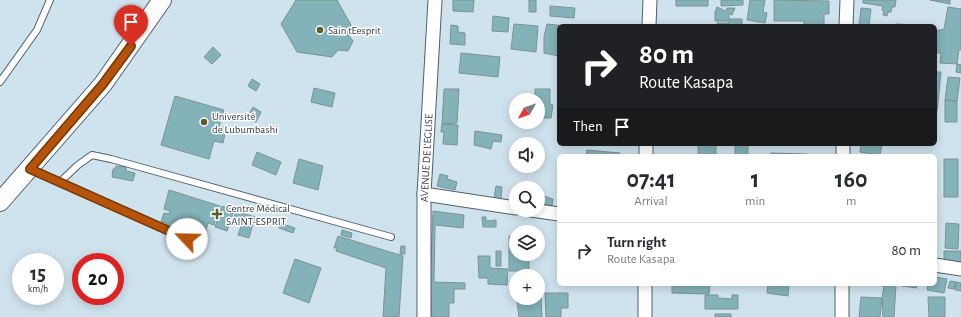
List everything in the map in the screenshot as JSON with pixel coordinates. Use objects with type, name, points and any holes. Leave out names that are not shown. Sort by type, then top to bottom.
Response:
[{"type":"main road","points":[[0,202],[103,84],[162,0]]},
{"type":"street","name":"AVENUE DE L'EGLISE","points":[[424,317],[424,194],[435,0]]},
{"type":"street","points":[[649,24],[650,0]]},
{"type":"street","points":[[846,24],[847,0]]},
{"type":"street","points":[[424,194],[509,207]]},
{"type":"street","points":[[545,212],[557,214]]},
{"type":"street","points":[[937,265],[961,269]]},
{"type":"street","points":[[645,286],[645,317]]},
{"type":"street","points":[[842,286],[842,317]]},
{"type":"lane","points":[[0,82],[37,30],[50,0]]},
{"type":"lane","points":[[60,182],[78,165],[92,155],[391,237]]},
{"type":"lane","points":[[30,169],[201,245]]},
{"type":"building","points":[[296,0],[337,0],[351,25],[347,33],[353,41],[348,51],[338,50],[332,57],[297,52],[281,24]]},
{"type":"building","points":[[453,0],[474,0],[473,12],[453,11]]},
{"type":"building","points":[[529,0],[536,0],[536,12],[529,12]]},
{"type":"building","points":[[676,0],[708,0],[708,6],[676,6]]},
{"type":"building","points":[[721,0],[743,0],[743,5],[721,6]]},
{"type":"building","points":[[750,0],[765,0],[763,12],[767,13],[765,23],[747,20]]},
{"type":"building","points":[[774,0],[829,1],[829,14],[824,14],[824,24],[804,24],[804,21],[774,21]]},
{"type":"building","points":[[863,0],[896,0],[895,7],[892,7],[891,12],[888,12],[887,16],[883,15],[883,6],[863,3]]},
{"type":"building","points":[[930,0],[950,0],[950,4]]},
{"type":"building","points":[[550,6],[575,8],[574,18],[550,16]]},
{"type":"building","points":[[717,7],[726,11],[727,8],[735,8],[732,15],[729,14],[729,19],[742,19],[742,24],[717,24],[729,23],[729,21],[715,21],[715,12]]},
{"type":"building","points":[[948,7],[961,9],[961,50],[959,49],[957,64],[940,63],[941,53],[937,53],[937,31],[944,29]]},
{"type":"building","points":[[861,8],[871,9],[869,24],[859,24]]},
{"type":"building","points":[[493,16],[509,18],[508,32],[492,31]]},
{"type":"building","points":[[514,24],[538,26],[536,52],[511,49]]},
{"type":"building","points":[[547,24],[557,25],[557,56],[544,53],[544,37]]},
{"type":"building","points":[[451,25],[458,26],[458,32],[465,33],[465,45],[450,44]]},
{"type":"building","points":[[213,47],[221,55],[212,64],[204,57]]},
{"type":"building","points":[[461,53],[500,57],[498,77],[459,73]]},
{"type":"building","points":[[957,64],[961,65],[961,73],[956,72]]},
{"type":"building","points":[[937,72],[941,72],[937,111]]},
{"type":"building","points":[[948,77],[960,78],[957,101],[945,100]]},
{"type":"building","points":[[252,79],[260,84],[256,91],[248,86]]},
{"type":"building","points":[[314,88],[335,93],[332,107],[311,102]]},
{"type":"building","points":[[444,89],[459,89],[457,123],[442,124]]},
{"type":"building","points":[[535,89],[550,89],[550,104],[553,105],[551,118],[545,118],[545,93],[535,93]]},
{"type":"building","points":[[175,96],[224,110],[219,127],[226,129],[223,143],[214,141],[209,159],[161,145]]},
{"type":"building","points":[[945,100],[957,101],[957,122],[945,122]]},
{"type":"building","points":[[253,107],[261,112],[256,122],[247,117]]},
{"type":"building","points":[[442,124],[458,125],[457,145],[443,144],[444,132],[441,132]]},
{"type":"building","points":[[475,131],[502,135],[501,142],[493,141],[491,149],[474,145]]},
{"type":"building","points":[[698,146],[716,146],[716,154],[698,154]]},
{"type":"building","points":[[735,146],[748,146],[748,154],[735,154]]},
{"type":"building","points":[[861,146],[882,146],[880,154],[860,152]]},
{"type":"building","points":[[587,150],[620,153],[620,154],[586,154]]},
{"type":"building","points":[[257,152],[281,162],[276,175],[252,165]]},
{"type":"building","points":[[771,153],[807,154],[771,154]]},
{"type":"building","points":[[299,159],[323,166],[318,190],[293,183]]},
{"type":"building","points":[[944,159],[958,159],[958,197],[944,197]]},
{"type":"building","points":[[116,166],[126,167],[126,171],[135,173],[133,181],[112,177],[113,169],[115,169]]},
{"type":"building","points":[[440,174],[448,176],[447,179],[457,182],[455,190],[437,186]]},
{"type":"building","points":[[496,186],[502,187],[501,199],[494,198]]},
{"type":"building","points":[[169,190],[220,206],[214,225],[208,223],[204,237],[165,226],[166,223],[161,222],[164,213],[169,214],[170,211],[164,209]]},
{"type":"building","points":[[545,196],[553,199],[552,206],[545,204]]},
{"type":"building","points":[[222,206],[234,210],[227,231],[215,227]]},
{"type":"building","points":[[236,211],[255,217],[249,238],[238,235],[242,223],[233,220]]},
{"type":"building","points":[[433,211],[464,215],[463,228],[435,225],[434,282],[465,283],[465,289],[454,289],[454,303],[449,303],[449,317],[432,317],[430,284]]},
{"type":"building","points":[[482,217],[486,217],[486,221],[496,220],[496,227],[483,227]]},
{"type":"building","points":[[280,223],[295,228],[293,233],[279,228]]},
{"type":"building","points":[[946,223],[959,224],[958,249],[945,248]]},
{"type":"building","points":[[342,230],[352,233],[351,238],[341,235]]},
{"type":"building","points":[[338,236],[403,256],[399,317],[383,317],[386,268],[336,251],[337,248],[334,248]]},
{"type":"building","points":[[401,246],[405,246],[405,254],[400,254]]},
{"type":"building","points":[[496,251],[501,251],[501,266],[496,266]]},
{"type":"building","points":[[944,251],[961,251],[961,263],[944,263]]},
{"type":"building","points":[[478,256],[490,256],[490,268],[508,269],[507,285],[488,284],[488,278],[479,278]]},
{"type":"building","points":[[295,259],[321,268],[309,303],[283,293]]},
{"type":"building","points":[[509,261],[529,261],[529,269],[509,269]]},
{"type":"building","points":[[937,277],[947,279],[944,293],[927,290],[928,286],[937,286]]},
{"type":"building","points":[[950,281],[956,282],[954,289],[948,288]]},
{"type":"building","points":[[956,282],[961,283],[961,291],[955,290]]},
{"type":"building","points":[[672,286],[710,286],[709,294],[672,293]]},
{"type":"building","points":[[768,286],[789,286],[788,296],[767,293]]},
{"type":"building","points":[[884,286],[896,286],[894,317],[883,317],[882,298]]},
{"type":"building","points":[[903,286],[916,286],[916,288]]},
{"type":"building","points":[[545,293],[568,293],[568,308],[561,308],[561,317],[546,317]]},
{"type":"building","points":[[705,295],[718,295],[718,298],[732,299],[732,295],[738,295],[738,309],[705,309]]},
{"type":"building","points":[[861,297],[882,298],[880,317],[859,317]]},
{"type":"building","points":[[928,297],[945,297],[945,317],[929,317]]},
{"type":"building","points":[[517,305],[541,305],[542,317],[519,317]]},
{"type":"building","points":[[715,314],[731,314],[731,317],[715,317]]},
{"type":"place","name":"Sain tEesprit","points":[[320,30]]},
{"type":"place","name":"Université de Lubumbashi","points":[[204,122]]},
{"type":"place","name":"Centre Médical SAINT-ESPRIT","points":[[217,214]]},
{"type":"route","points":[[131,46],[103,84],[30,169],[187,239]]}]
